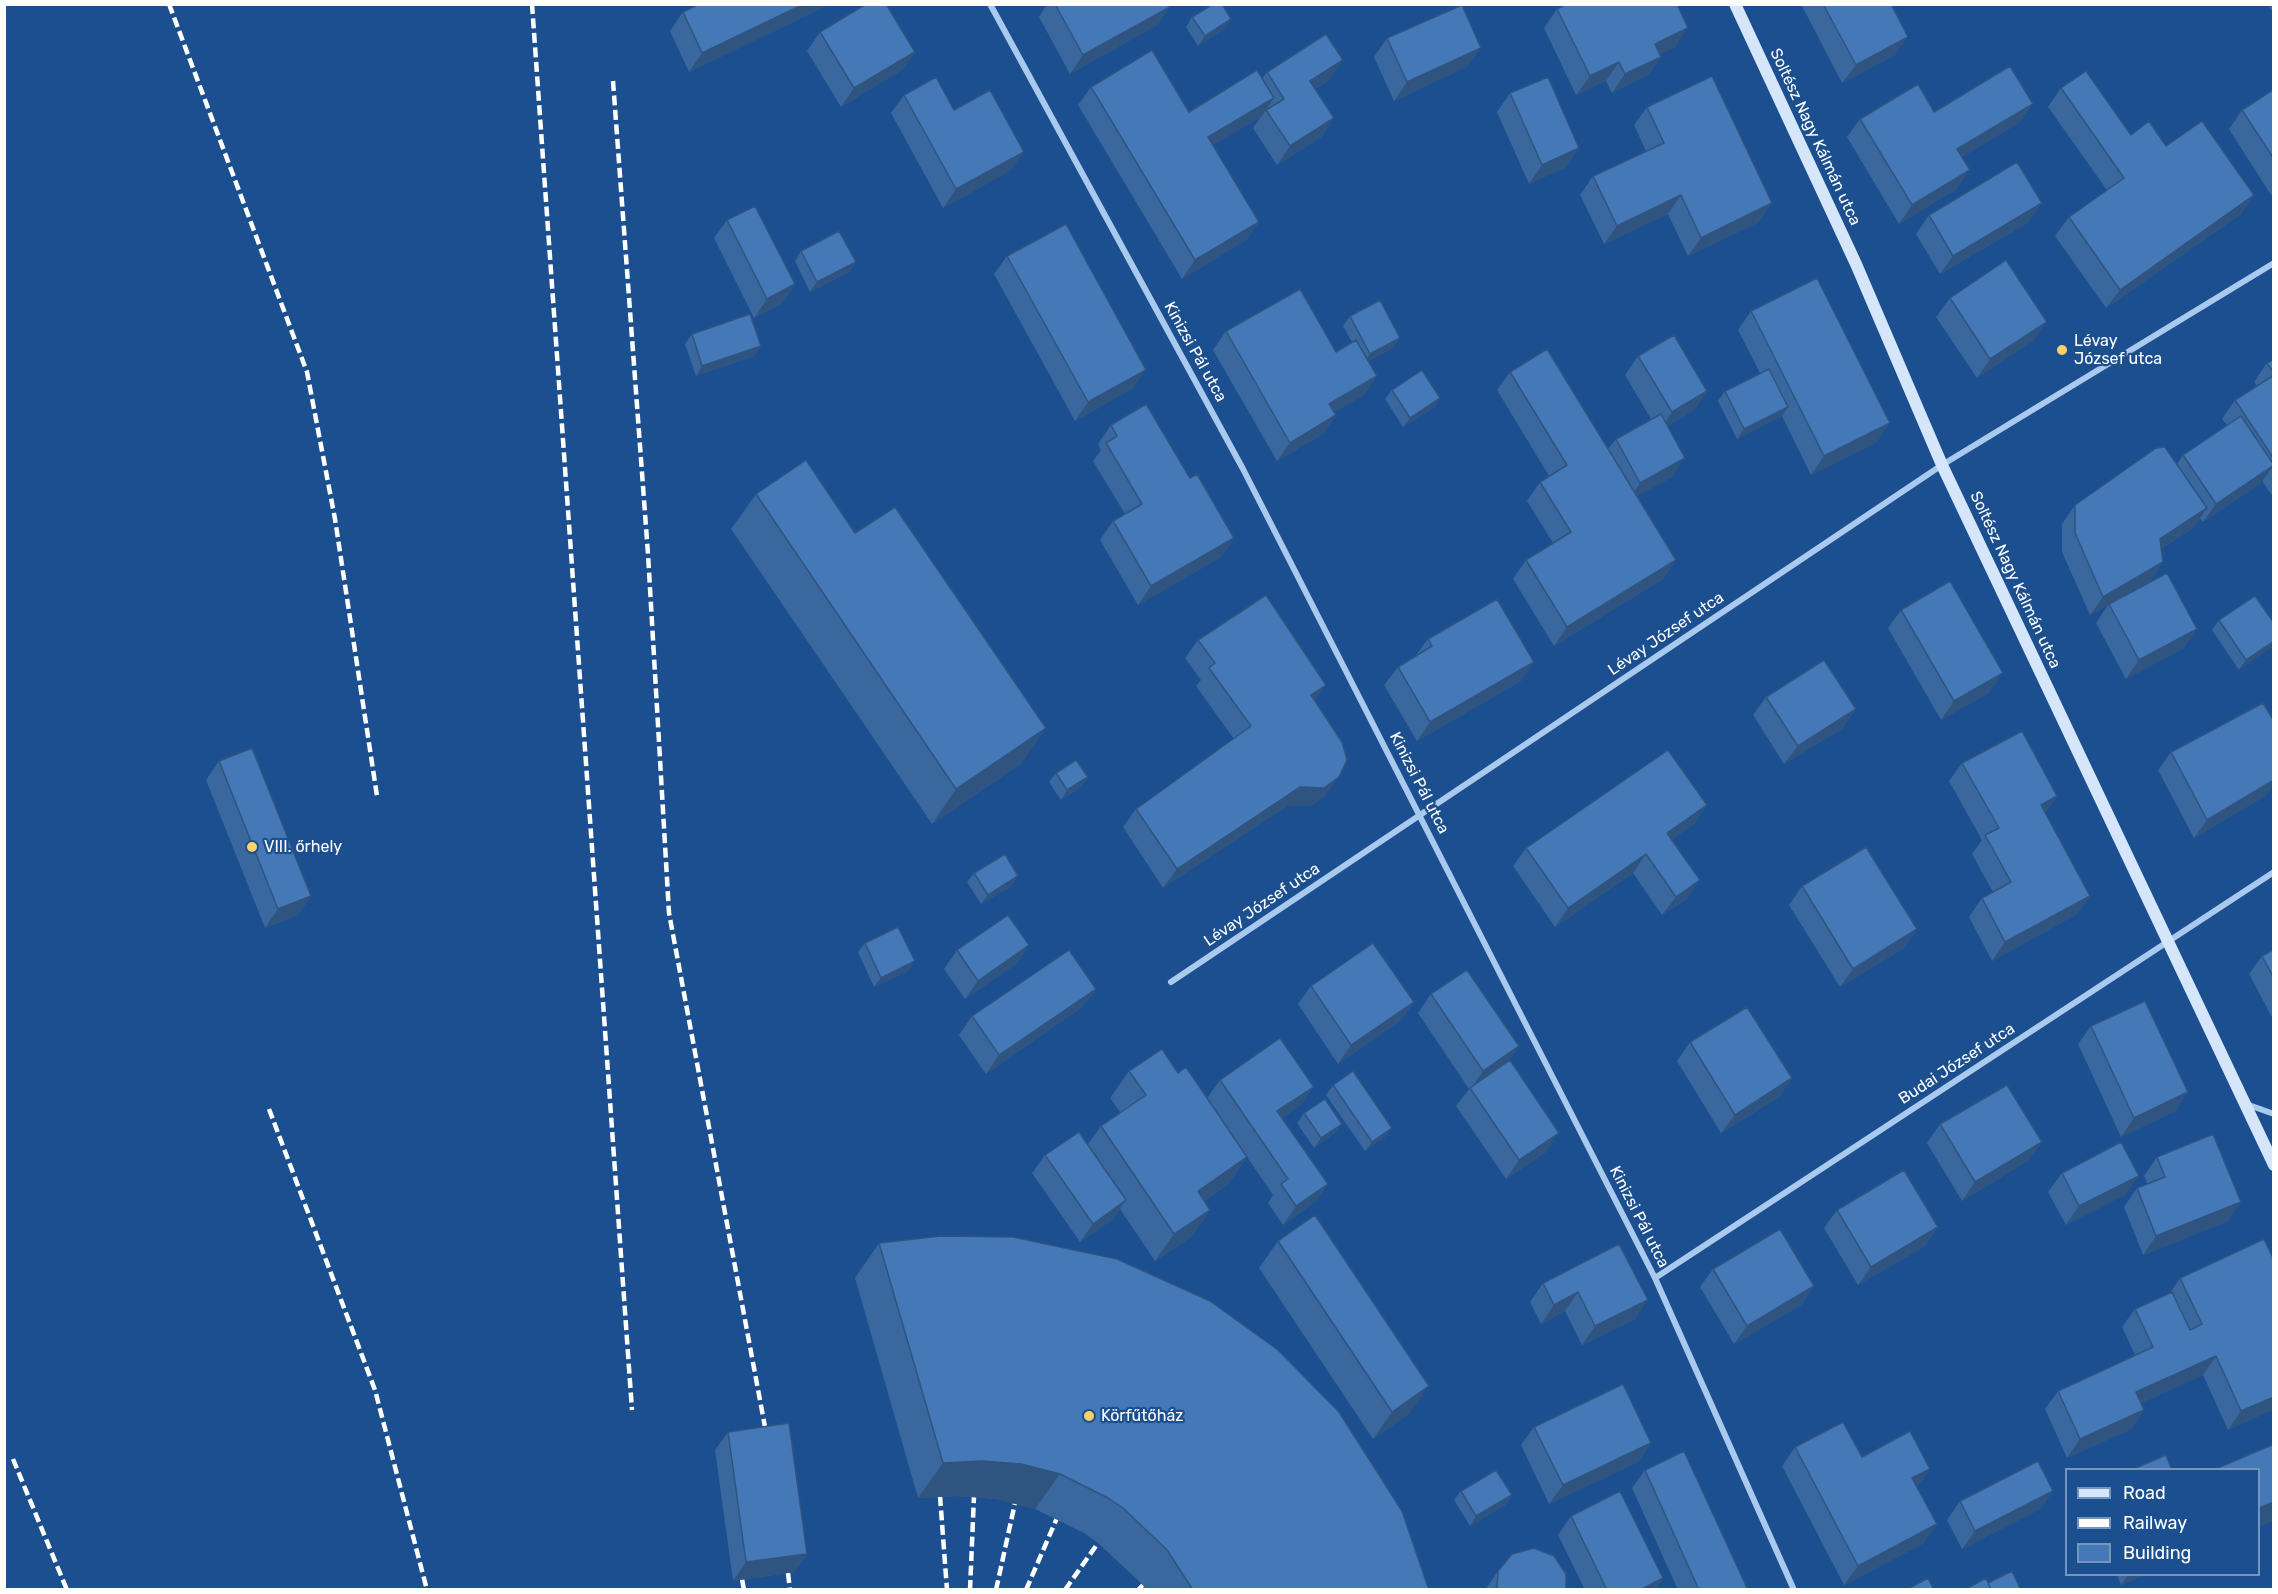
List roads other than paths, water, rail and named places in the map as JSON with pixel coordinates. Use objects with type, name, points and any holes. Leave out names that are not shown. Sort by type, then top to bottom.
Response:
[{"type":"street","name":"Kinizsi Pál utca","points":[[990,4],[1243,469],[1655,1278],[1794,1590]]},
{"type":"street","name":"Soltész Nagy Kálmán utca","points":[[1735,4],[1856,264],[1942,465],[2274,1166]]},
{"type":"street","name":"Lévay József utca","points":[[1171,982],[1942,465],[2274,263]]},
{"type":"street","name":"Budai József utca","points":[[1655,1278],[2274,872]]},
{"type":"street","points":[[2244,1104],[2274,1114]]},
{"type":"railway","points":[[169,4],[307,372],[335,519],[377,796]]},
{"type":"railway","points":[[532,4],[632,1410]]},
{"type":"railway","points":[[613,81],[648,554],[669,913],[768,1443]]},
{"type":"railway","points":[[269,1109],[375,1390],[427,1590]]},
{"type":"railway","points":[[13,1459],[67,1590]]},
{"type":"railway","points":[[940,1496],[947,1590]]},
{"type":"railway","points":[[970,1590],[974,1496]]},
{"type":"railway","points":[[996,1590],[1015,1503]]},
{"type":"railway","points":[[1026,1590],[1057,1518]]},
{"type":"railway","points":[[1065,1590],[1098,1543]]},
{"type":"railway","points":[[788,1573],[790,1590]]},
{"type":"railway","points":[[742,1579],[744,1590]]},
{"type":"railway","points":[[1138,1590],[1143,1585]]},
{"type":"place","name":"Lévay József utca","points":[[2062,350]]},
{"type":"place","name":"VIII. őrhely","points":[[252,847]]},
{"type":"place","name":"Körfűtőház","points":[[1089,1416]]}]
